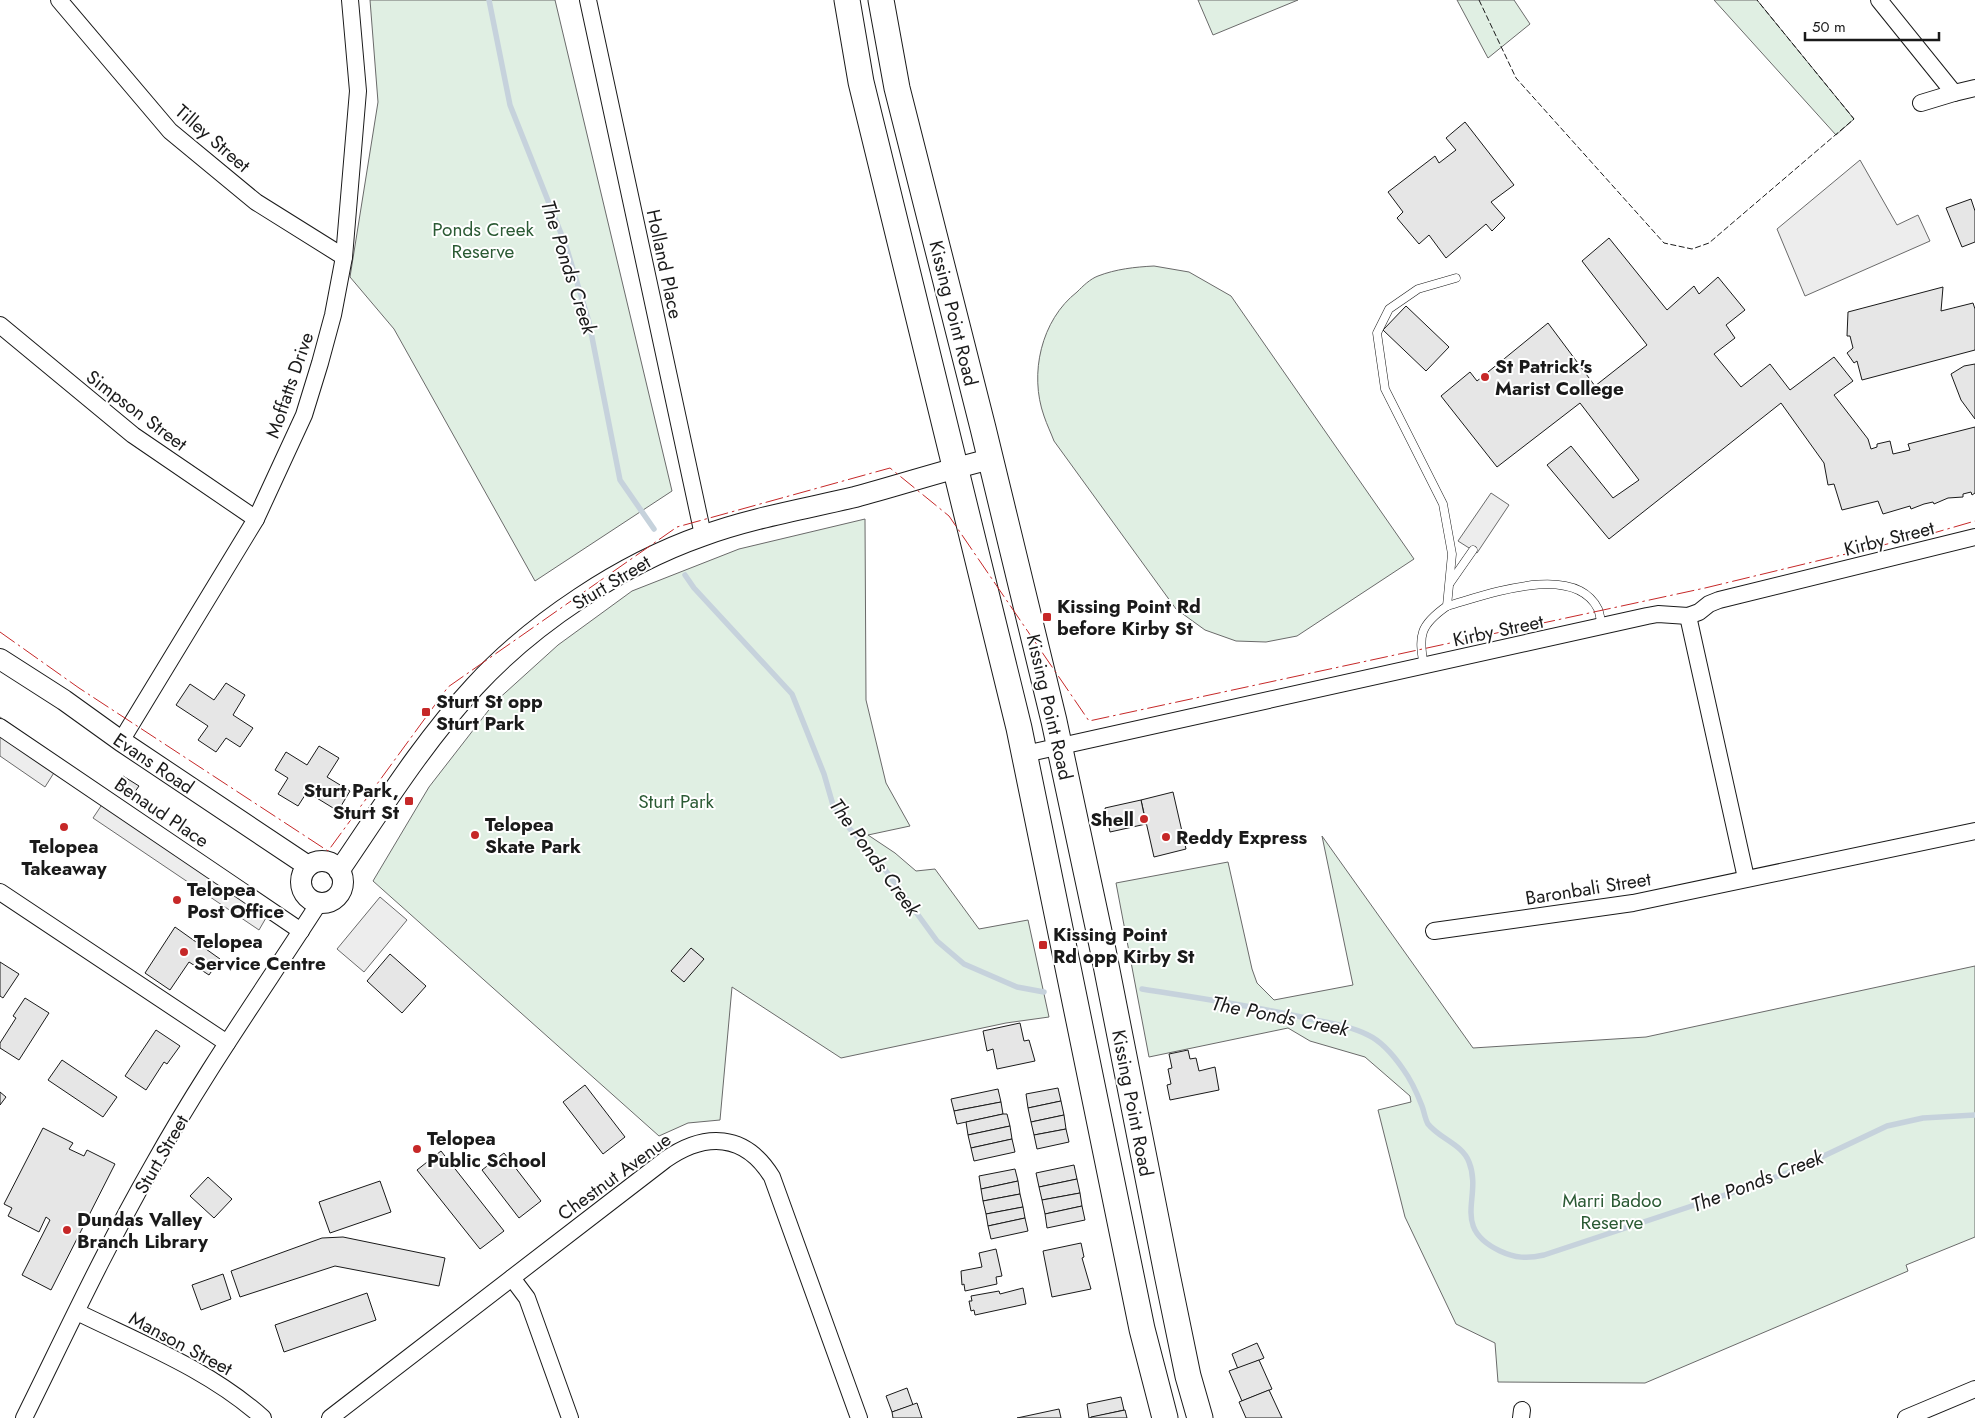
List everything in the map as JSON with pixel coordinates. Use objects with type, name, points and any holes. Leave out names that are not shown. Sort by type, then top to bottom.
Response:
[{"type":"main road","name":"Kissing Point Road","points":[[847,0],[862,82],[954,468],[1025,754],[1142,1329],[1165,1418]]},
{"type":"main road","name":"Kissing Point Road","points":[[881,0],[897,88],[991,459],[1059,746],[1103,950],[1188,1376],[1200,1418]]},
{"type":"street","name":"Tilley Street","points":[[59,0],[170,131],[256,202],[344,257]]},
{"type":"street","name":"Moffatts Drive","points":[[121,741],[256,519],[304,414],[333,315],[344,257],[358,90],[350,0]]},
{"type":"street","name":"Holland Place","points":[[588,0],[702,535]]},
{"type":"street","points":[[1878,0],[1954,93]]},
{"type":"street","points":[[1921,103],[1975,88]]},
{"type":"street","name":"Simpson Street","points":[[0,325],[133,435],[256,519]]},
{"type":"street","name":"Sturt Street","points":[[339,871],[394,790],[446,720],[476,685],[510,652],[549,621],[614,577],[645,560],[702,535],[857,496],[991,459]]},
{"type":"street","name":"Kirby Street","points":[[1025,754],[1602,628],[1658,614],[1688,616],[1719,600],[1975,537]]},
{"type":"street","points":[[1688,616],[1746,878]]},
{"type":"street","name":"Evans Road","points":[[0,659],[64,700],[121,741],[308,866]]},
{"type":"street","name":"Benaud Place","points":[[0,727],[301,931]]},
{"type":"street","name":"Baronbali Street","points":[[1434,931],[1633,903],[1975,831]]},
{"type":"street","points":[[324,862],[335,866],[339,871],[342,882],[339,893],[330,901],[319,903],[308,898],[301,888],[302,876],[308,866],[313,863],[324,862]]},
{"type":"street","points":[[0,892],[227,1043]]},
{"type":"street","name":"Sturt Street","points":[[24,1418],[153,1165],[227,1043],[319,903]]},
{"type":"street","name":"Chestnut Avenue","points":[[330,1418],[676,1153],[700,1143],[729,1142],[743,1147],[754,1154],[772,1177],[859,1418]]},
{"type":"street","points":[[512,1278],[527,1298],[570,1418]]},
{"type":"street","name":"Manson Street","points":[[77,1312],[208,1378],[232,1393],[263,1418]]},
{"type":"street","points":[[1906,1418],[1975,1389]]},
{"type":"lane","points":[[1447,606],[1452,554],[1443,504],[1385,389],[1376,333],[1389,308],[1418,289],[1456,278]]},
{"type":"lane","points":[[1449,584],[1473,550]]},
{"type":"lane","points":[[1424,666],[1420,646],[1421,635],[1428,621],[1447,606],[1518,587],[1548,583],[1569,587],[1587,596],[1598,609],[1602,628]]},
{"type":"green space","name":"Ponds Creek Reserve","points":[[370,0],[555,0],[672,491],[535,581],[394,329],[350,277],[378,102]]},
{"type":"green space","points":[[1198,0],[1298,0],[1213,35]]},
{"type":"green space","points":[[1457,0],[1514,0],[1530,24],[1488,58]]},
{"type":"green space","points":[[1714,0],[1757,0],[1854,119],[1836,135]]},
{"type":"green space","points":[[1154,266],[1189,272],[1231,296],[1414,559],[1297,636],[1266,642],[1236,641],[1205,630],[1176,609],[1054,441],[1046,423],[1040,400],[1038,366],[1041,349],[1055,317],[1084,285],[1095,277],[1119,270]]},
{"type":"green space","name":"Sturt Park","points":[[865,519],[866,700],[886,783],[910,826],[868,835],[895,853],[916,871],[935,869],[979,929],[1028,920],[1049,1017],[1006,1023],[841,1058],[732,987],[720,1120],[688,1123],[659,1136],[373,881],[429,787],[495,702],[558,645],[632,591],[739,549]]},
{"type":"green space","name":"Marri Badoo Reserve","points":[[1322,836],[1473,1048],[1646,1037],[1975,966],[1975,1237],[1906,1265],[1908,1271],[1645,1383],[1498,1382],[1495,1343],[1456,1324],[1405,1217],[1378,1110],[1411,1102],[1410,1096],[1365,1057],[1310,1041],[1288,1028],[1149,1057],[1116,883],[1228,862],[1252,969],[1257,983],[1274,1000],[1353,985]]},
{"type":"shaded area","points":[[1860,160],[1897,225],[1918,215],[1930,241],[1805,296],[1777,229]]},
{"type":"shaded area","points":[[1491,493],[1509,505],[1477,553],[1458,541]]},
{"type":"shaded area","points":[[0,717],[62,760],[45,787],[0,756]]},
{"type":"shaded area","points":[[109,794],[274,904],[259,930],[93,818]]},
{"type":"shaded area","points":[[380,897],[407,920],[364,972],[337,949]]},
{"type":"building","points":[[1465,122],[1514,185],[1491,202],[1505,218],[1492,231],[1486,224],[1446,258],[1429,235],[1419,244],[1397,218],[1403,212],[1388,192],[1435,156],[1439,163],[1456,150],[1446,138]]},
{"type":"building","points":[[1971,199],[1975,211],[1975,242],[1962,247],[1946,208]]},
{"type":"building","points":[[1609,238],[1667,310],[1694,286],[1699,294],[1718,277],[1745,310],[1726,325],[1735,338],[1714,354],[1741,387],[1770,364],[1790,390],[1834,357],[1853,381],[1834,395],[1868,439],[1871,449],[1877,447],[1877,444],[1890,441],[1893,454],[1910,450],[1908,444],[1975,427],[1975,493],[1972,495],[1971,492],[1963,494],[1963,497],[1948,498],[1934,504],[1933,502],[1911,509],[1910,506],[1883,514],[1878,501],[1842,510],[1834,484],[1828,485],[1824,463],[1781,403],[1609,539],[1547,465],[1571,446],[1613,498],[1639,480],[1580,403],[1497,467],[1441,396],[1470,372],[1477,381],[1548,323],[1595,386],[1647,345],[1582,261]]},
{"type":"building","points":[[1943,287],[1941,311],[1973,303],[1975,309],[1975,350],[1862,380],[1857,361],[1854,363],[1847,353],[1853,348],[1850,336],[1847,336],[1848,312]]},
{"type":"building","points":[[1406,306],[1449,347],[1426,371],[1383,330]]},
{"type":"building","points":[[1975,364],[1975,419],[1961,400],[1951,374],[1964,366]]},
{"type":"building","points":[[226,683],[245,695],[233,715],[253,728],[240,747],[226,738],[216,752],[198,740],[208,726],[176,705],[190,684],[214,700]]},
{"type":"building","points":[[319,746],[339,758],[327,777],[350,791],[338,811],[307,792],[298,806],[278,794],[288,778],[275,770],[286,752],[307,765]]},
{"type":"building","points":[[123,776],[139,786],[132,796],[117,786]]},
{"type":"building","name":"Reddy Express","points":[[1173,792],[1186,849],[1154,857],[1141,800]]},
{"type":"building","points":[[1141,800],[1146,824],[1110,832],[1105,808]]},
{"type":"building","name":"Telopea Service Centre","points":[[175,927],[220,959],[209,975],[189,962],[170,990],[145,973]]},
{"type":"building","points":[[691,948],[704,959],[684,982],[671,971]]},
{"type":"building","points":[[390,954],[426,986],[402,1013],[367,981]]},
{"type":"building","points":[[0,962],[19,974],[3,998],[0,996]]},
{"type":"building","points":[[25,998],[49,1013],[19,1060],[0,1048],[0,1043],[16,1018],[13,1016]]},
{"type":"building","points":[[1020,1023],[1024,1041],[1029,1040],[1035,1061],[997,1069],[993,1049],[987,1051],[983,1031]]},
{"type":"building","points":[[156,1030],[180,1046],[167,1064],[164,1062],[146,1090],[125,1076]]},
{"type":"building","points":[[1188,1050],[1190,1059],[1196,1058],[1199,1071],[1215,1067],[1219,1090],[1170,1100],[1167,1085],[1171,1084],[1168,1069],[1172,1068],[1169,1054]]},
{"type":"building","points":[[62,1060],[117,1097],[103,1117],[48,1080]]},
{"type":"building","points":[[585,1085],[625,1137],[603,1154],[563,1102]]},
{"type":"building","points":[[1058,1088],[1061,1101],[1028,1108],[1026,1094]]},
{"type":"building","points":[[998,1089],[1001,1102],[954,1111],[951,1099]]},
{"type":"building","points":[[0,1092],[6,1097],[0,1105]]},
{"type":"building","points":[[1061,1101],[1064,1115],[1031,1122],[1028,1108]]},
{"type":"building","points":[[1001,1102],[1003,1114],[957,1124],[954,1111]]},
{"type":"building","points":[[1007,1114],[1010,1126],[968,1135],[966,1122]]},
{"type":"building","points":[[1064,1115],[1066,1129],[1034,1135],[1031,1122]]},
{"type":"building","points":[[1010,1126],[1012,1139],[971,1148],[968,1135]]},
{"type":"building","points":[[43,1128],[73,1143],[69,1149],[84,1156],[87,1150],[115,1164],[51,1290],[22,1275],[50,1220],[46,1217],[39,1232],[8,1216],[12,1208],[4,1204]]},
{"type":"building","points":[[1066,1129],[1069,1142],[1037,1149],[1034,1135]]},
{"type":"building","points":[[1012,1139],[1015,1152],[974,1161],[971,1148]]},
{"type":"building","points":[[441,1151],[504,1231],[480,1249],[417,1170]]},
{"type":"building","points":[[504,1153],[541,1201],[519,1218],[482,1170]]},
{"type":"building","points":[[1074,1165],[1077,1179],[1039,1187],[1036,1173]]},
{"type":"building","points":[[1015,1169],[1018,1181],[981,1189],[979,1176]]},
{"type":"building","points":[[208,1177],[232,1199],[214,1218],[190,1196]]},
{"type":"building","points":[[1077,1179],[1080,1193],[1042,1200],[1039,1187]]},
{"type":"building","points":[[380,1181],[391,1212],[330,1233],[319,1202]]},
{"type":"building","points":[[1018,1181],[1020,1194],[983,1201],[981,1189]]},
{"type":"building","points":[[1080,1193],[1082,1206],[1045,1214],[1042,1200]]},
{"type":"building","points":[[1020,1194],[1023,1207],[986,1214],[983,1201]]},
{"type":"building","points":[[1082,1206],[1085,1220],[1047,1228],[1045,1214]]},
{"type":"building","points":[[1023,1207],[1025,1218],[988,1226],[986,1214]]},
{"type":"building","points":[[1025,1218],[1028,1231],[991,1239],[988,1226]]},
{"type":"building","points":[[343,1237],[445,1258],[439,1286],[335,1266],[240,1297],[231,1271],[322,1238]]},
{"type":"building","points":[[1081,1243],[1084,1257],[1082,1258],[1091,1289],[1052,1297],[1043,1251]]},
{"type":"building","points":[[996,1249],[1002,1276],[996,1277],[997,1284],[965,1291],[964,1284],[962,1285],[961,1271],[982,1267],[979,1253]]},
{"type":"building","points":[[223,1274],[231,1299],[201,1310],[192,1285]]},
{"type":"building","points":[[1023,1288],[1026,1304],[975,1315],[974,1310],[971,1311],[969,1301],[972,1301],[971,1296],[999,1291],[1000,1294]]},
{"type":"building","points":[[367,1293],[376,1320],[284,1352],[275,1325]]},
{"type":"building","points":[[1257,1343],[1264,1358],[1238,1369],[1232,1354]]},
{"type":"building","points":[[1259,1360],[1272,1389],[1242,1401],[1229,1371]]},
{"type":"building","points":[[907,1388],[913,1405],[892,1412],[886,1396]]},
{"type":"building","points":[[1269,1390],[1282,1418],[1246,1418],[1239,1402]]},
{"type":"building","points":[[1121,1397],[1124,1410],[1089,1418],[1087,1404]]},
{"type":"building","points":[[917,1403],[922,1418],[893,1418],[892,1412]]},
{"type":"building","points":[[1059,1409],[1061,1418],[1017,1418]]},
{"type":"building","points":[[1125,1410],[1127,1418],[1091,1418],[1091,1417]]},
{"type":"waterway","name":"The Ponds Creek","points":[[489,0],[510,105],[566,246],[589,322],[620,480],[654,529]]},
{"type":"waterway","name":"The Ponds Creek","points":[[685,575],[694,588],[792,694],[824,774],[833,805],[850,829],[878,860],[937,941],[964,964],[1017,987],[1044,992]]},
{"type":"waterway","name":"The Ponds Creek","points":[[1142,989],[1247,1006],[1332,1023],[1361,1032],[1379,1041],[1392,1054],[1409,1078],[1428,1124],[1466,1156],[1472,1175],[1471,1211],[1472,1222],[1476,1232],[1485,1242],[1500,1251],[1516,1256],[1532,1257],[1544,1255],[1746,1188],[1792,1171],[1887,1126],[1923,1118],[1975,1115]]},
{"type":"fence","points":[[1479,0],[1516,78],[1664,243],[1692,249],[1709,243],[1854,119],[1757,0]]},
{"type":"power","points":[[0,632],[79,688],[328,851],[448,687],[677,527],[890,468],[949,516],[1089,721],[1705,588],[1937,532],[1975,521]]},
{"type":"place","name":"St Patrick's Marist College","points":[[1485,377]]},
{"type":"place","name":"Kissing Point Rd before Kirby St","points":[[1047,617]]},
{"type":"place","name":"Sturt St opp Sturt Park","points":[[426,712]]},
{"type":"place","name":"Sturt Park, Sturt St","points":[[409,801]]},
{"type":"place","name":"Shell","points":[[1144,819]]},
{"type":"place","name":"Telopea Takeaway","points":[[64,827]]},
{"type":"place","name":"Telopea Skate Park","points":[[475,835]]},
{"type":"place","name":"Reddy Express","points":[[1166,837]]},
{"type":"place","name":"Telopea Post Office","points":[[177,900]]},
{"type":"place","name":"Kissing Point Rd opp Kirby St","points":[[1043,945]]},
{"type":"place","name":"Telopea Service Centre","points":[[184,952]]},
{"type":"place","name":"Telopea Public School","points":[[417,1149]]},
{"type":"place","name":"Dundas Valley Branch Library","points":[[67,1230]]}]
